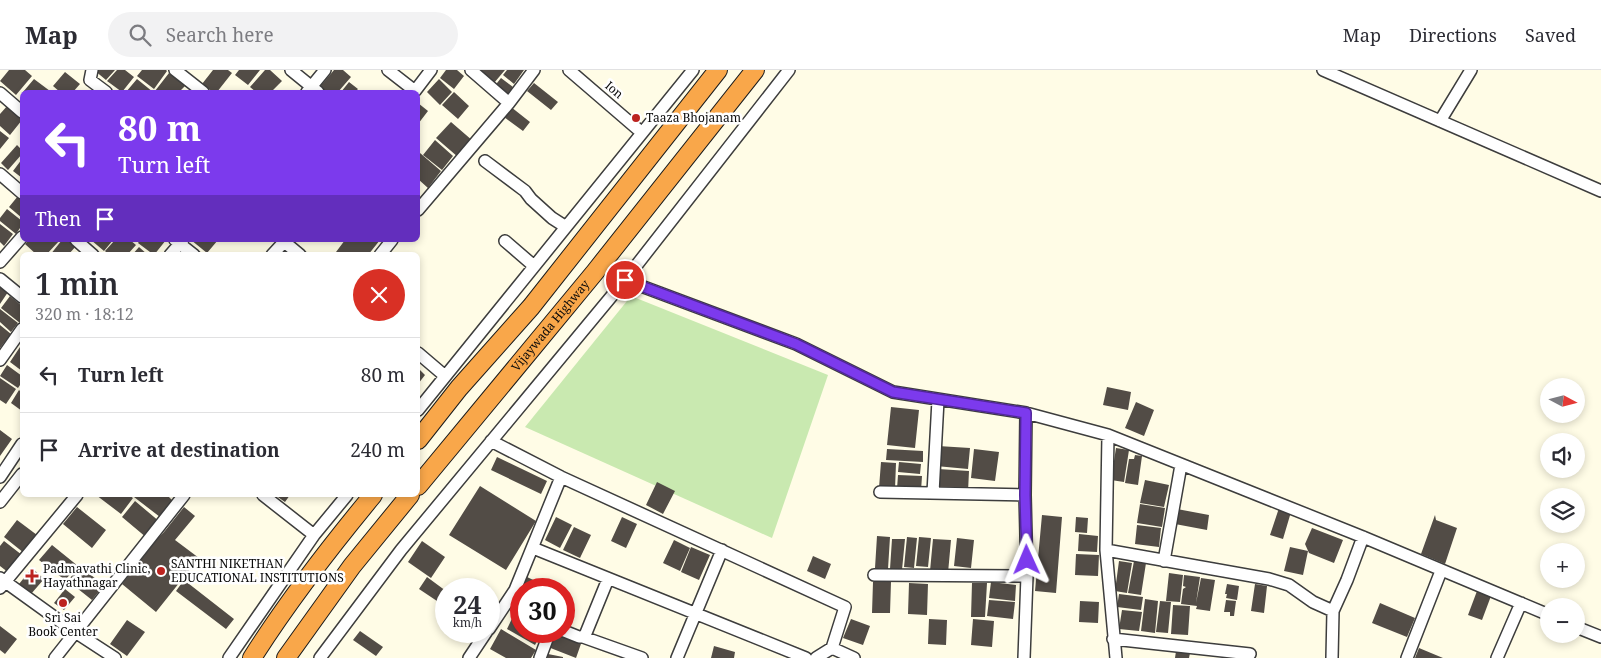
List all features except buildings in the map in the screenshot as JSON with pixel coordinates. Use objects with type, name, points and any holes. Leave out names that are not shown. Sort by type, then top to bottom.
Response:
[{"type":"highway","points":[[420,437],[459,388],[531,307],[718,70]]},
{"type":"highway","name":"Vijaywada Highway","points":[[420,484],[595,272],[755,70]]},
{"type":"highway","points":[[252,658],[329,547],[371,497]]},
{"type":"highway","points":[[286,658],[404,497]]},
{"type":"street","points":[[92,70],[90,80],[103,90]]},
{"type":"street","points":[[175,70],[200,90]]},
{"type":"street","points":[[291,70],[311,90]]},
{"type":"street","points":[[313,90],[325,70]]},
{"type":"street","points":[[388,70],[413,90]]},
{"type":"street","points":[[415,90],[431,70]]},
{"type":"street","points":[[471,70],[509,103]]},
{"type":"street","points":[[420,208],[509,103],[534,70]]},
{"type":"street","name":"Ion","points":[[569,70],[641,132]]},
{"type":"street","points":[[320,658],[401,550],[625,280],[789,70]]},
{"type":"street","points":[[1323,70],[1601,192]]},
{"type":"street","points":[[1440,121],[1471,70]]},
{"type":"street","points":[[420,407],[689,71]]},
{"type":"street","points":[[0,93],[20,110]]},
{"type":"street","points":[[485,162],[524,191],[552,218],[566,227]]},
{"type":"street","points":[[0,174],[20,192]]},
{"type":"street","points":[[0,262],[20,239]]},
{"type":"street","points":[[505,241],[534,266]]},
{"type":"street","points":[[78,242],[90,252]]},
{"type":"street","points":[[180,242],[191,252]]},
{"type":"street","points":[[274,252],[282,242]]},
{"type":"street","points":[[284,242],[296,252]]},
{"type":"street","points":[[382,252],[390,242]]},
{"type":"street","points":[[0,279],[20,295]]},
{"type":"street","points":[[625,280],[796,344],[893,392],[1026,413],[1108,435],[1363,537],[1540,611]]},
{"type":"street","points":[[0,360],[20,332]]},
{"type":"street","points":[[420,355],[445,376]]},
{"type":"street","points":[[933,493],[938,400]]},
{"type":"street","points":[[1024,658],[1027,576],[1025,495],[1026,413]]},
{"type":"street","points":[[1108,435],[1106,550],[1116,658]]},
{"type":"street","points":[[491,441],[561,477],[845,607],[832,648],[816,658]]},
{"type":"street","points":[[0,477],[20,447]]},
{"type":"street","points":[[1164,561],[1181,465]]},
{"type":"street","points":[[0,502],[20,477]]},
{"type":"street","points":[[500,612],[515,590],[561,477]]},
{"type":"street","points":[[880,492],[1025,495]]},
{"type":"street","points":[[75,497],[2,583],[115,658]]},
{"type":"street","points":[[55,658],[182,497]]},
{"type":"street","points":[[266,497],[314,535]]},
{"type":"street","points":[[228,658],[314,535],[345,497]]},
{"type":"street","points":[[1332,658],[1333,611],[1363,537]]},
{"type":"street","points":[[533,548],[806,658]]},
{"type":"street","points":[[677,658],[722,550]]},
{"type":"street","points":[[1106,550],[1269,579],[1289,585],[1313,602],[1333,611]]},
{"type":"street","points":[[1407,658],[1441,570]]},
{"type":"street","points":[[874,575],[1027,576]]},
{"type":"street","points":[[583,637],[586,634],[608,579]]},
{"type":"street","points":[[1497,658],[1521,603]]},
{"type":"street","points":[[1585,630],[1601,637]]},
{"type":"street","points":[[575,635],[642,658]]},
{"type":"street","points":[[1113,639],[1250,654]]},
{"type":"street","points":[[470,658],[480,643]]},
{"type":"street","points":[[540,658],[546,643]]},
{"type":"street","points":[[832,648],[854,658]]},
{"type":"green space","points":[[631,296],[828,375],[772,538],[525,427]]},
{"type":"place","name":"Taaza Bhojanam","points":[[636,118]]},
{"type":"place","name":"SANTHI NIKETHAN EDUCATIONAL INSTITUTIONS","points":[[161,571]]},
{"type":"place","name":"Padmavathi Clinic, Hayathnagar","points":[[32,576]]},
{"type":"place","name":"Sri Sai Book Center","points":[[63,603]]},
{"type":"route","points":[[625,280],[796,344],[893,392],[1026,413],[1025,495],[1027,560]]}]
